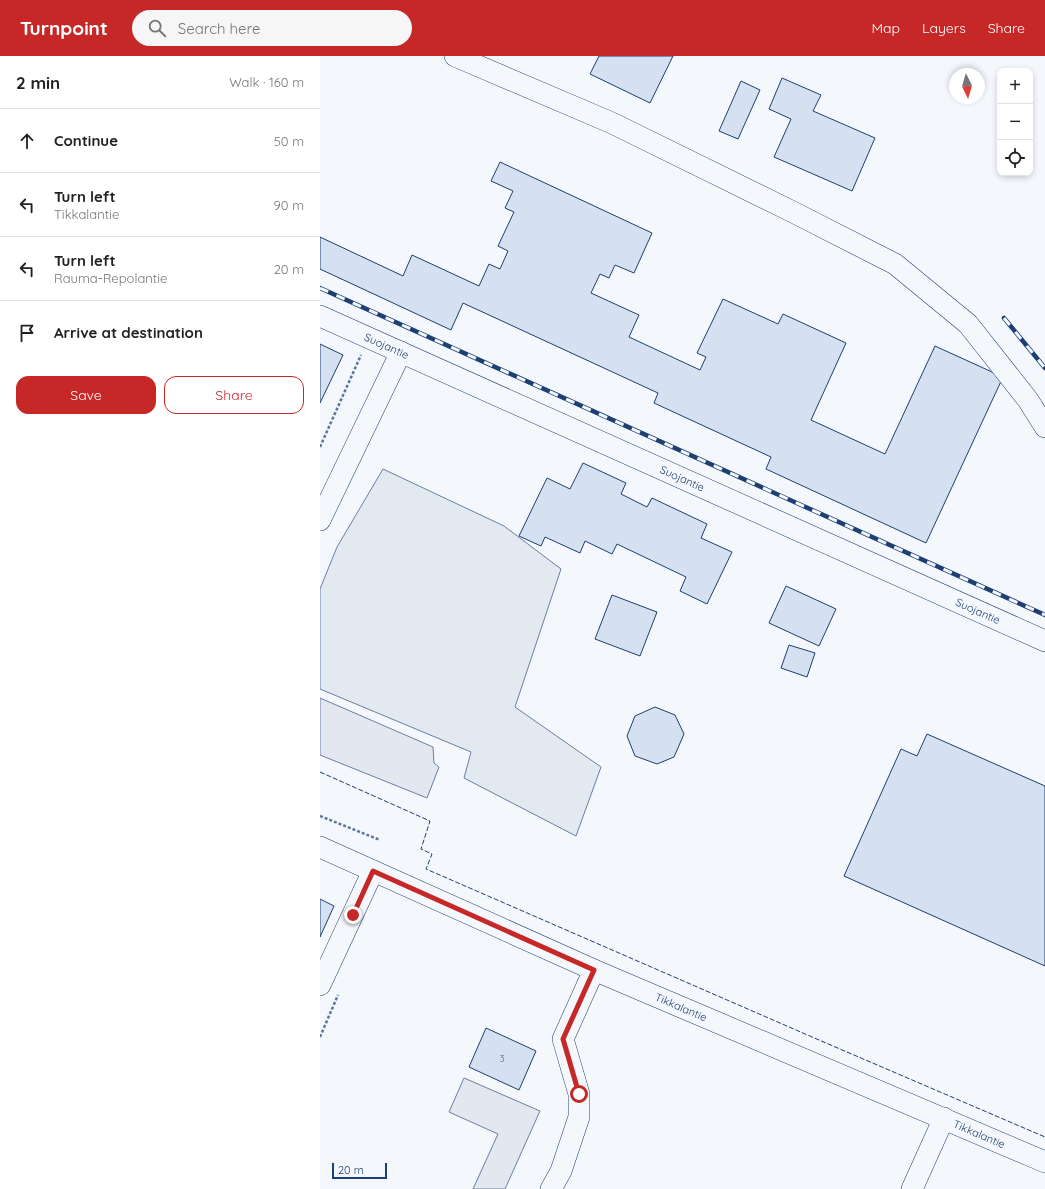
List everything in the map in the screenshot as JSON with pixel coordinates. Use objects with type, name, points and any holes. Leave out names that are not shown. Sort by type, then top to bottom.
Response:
[{"type":"street","points":[[455,56],[612,123],[895,264],[968,324],[1028,400],[1045,426]]},
{"type":"street","name":"Suojantie","points":[[320,316],[1045,641]]},
{"type":"street","points":[[320,520],[401,352]]},
{"type":"street","name":"Tikkalantie","points":[[320,847],[594,970],[1045,1162]]},
{"type":"street","points":[[329,990],[373,871]]},
{"type":"street","points":[[551,1189],[561,1171],[579,1117],[579,1094],[563,1039],[594,970]]},
{"type":"street","points":[[912,1189],[944,1118]]},
{"type":"path","points":[[320,448],[369,338]]},
{"type":"path","points":[[320,816],[380,840]]},
{"type":"path","points":[[320,1037],[329,990]]},
{"type":"shaded area","points":[[383,469],[504,526],[561,569],[515,707],[601,767],[576,836],[464,778],[471,752],[320,689],[320,589],[337,547]]},
{"type":"shaded area","points":[[320,698],[433,747],[434,763],[439,767],[427,798],[320,755]]},
{"type":"shaded area","points":[[464,1078],[540,1111],[505,1189],[473,1189],[498,1134],[449,1112]]},
{"type":"building","points":[[599,56],[673,56],[650,103],[590,74]]},
{"type":"building","points":[[782,78],[821,95],[813,111],[875,138],[852,191],[774,157],[791,119],[769,109]]},
{"type":"building","points":[[741,81],[760,90],[738,139],[719,131]]},
{"type":"building","points":[[500,162],[652,233],[634,273],[615,265],[609,278],[600,274],[591,293],[639,315],[629,337],[700,370],[706,357],[697,353],[723,299],[778,324],[783,314],[846,343],[811,420],[885,454],[935,346],[1003,377],[926,543],[766,469],[771,457],[654,403],[658,393],[463,303],[451,330],[320,269],[320,237],[403,276],[412,255],[479,286],[489,264],[500,269],[508,251],[498,246],[514,212],[505,208],[513,191],[491,181]]},
{"type":"building","points":[[320,344],[343,355],[320,403]]},
{"type":"building","points":[[583,463],[626,483],[621,494],[647,507],[652,498],[707,524],[701,538],[732,552],[707,604],[680,591],[686,577],[617,544],[612,554],[585,541],[580,553],[545,537],[541,546],[519,536],[547,478],[570,489]]},
{"type":"building","points":[[786,586],[836,609],[819,646],[769,623]]},
{"type":"building","points":[[612,595],[657,612],[640,656],[595,639]]},
{"type":"building","points":[[789,645],[815,653],[807,677],[781,668]]},
{"type":"building","points":[[655,707],[675,715],[684,734],[674,757],[657,764],[635,756],[627,736],[635,716]]},
{"type":"building","points":[[927,734],[1045,786],[1045,966],[844,876],[901,749],[917,756]]},
{"type":"building","points":[[320,899],[334,906],[320,937]]},
{"type":"building","points":[[486,1028],[536,1051],[519,1090],[469,1067]]},
{"type":"railway","points":[[320,288],[1045,615]]},
{"type":"railway","points":[[1004,318],[1045,368]]},
{"type":"fence","points":[[320,772],[430,821],[421,849],[432,854],[426,869],[1045,1137]]},
{"type":"route","points":[[353,915],[373,871],[594,970],[563,1039],[579,1094]]}]
